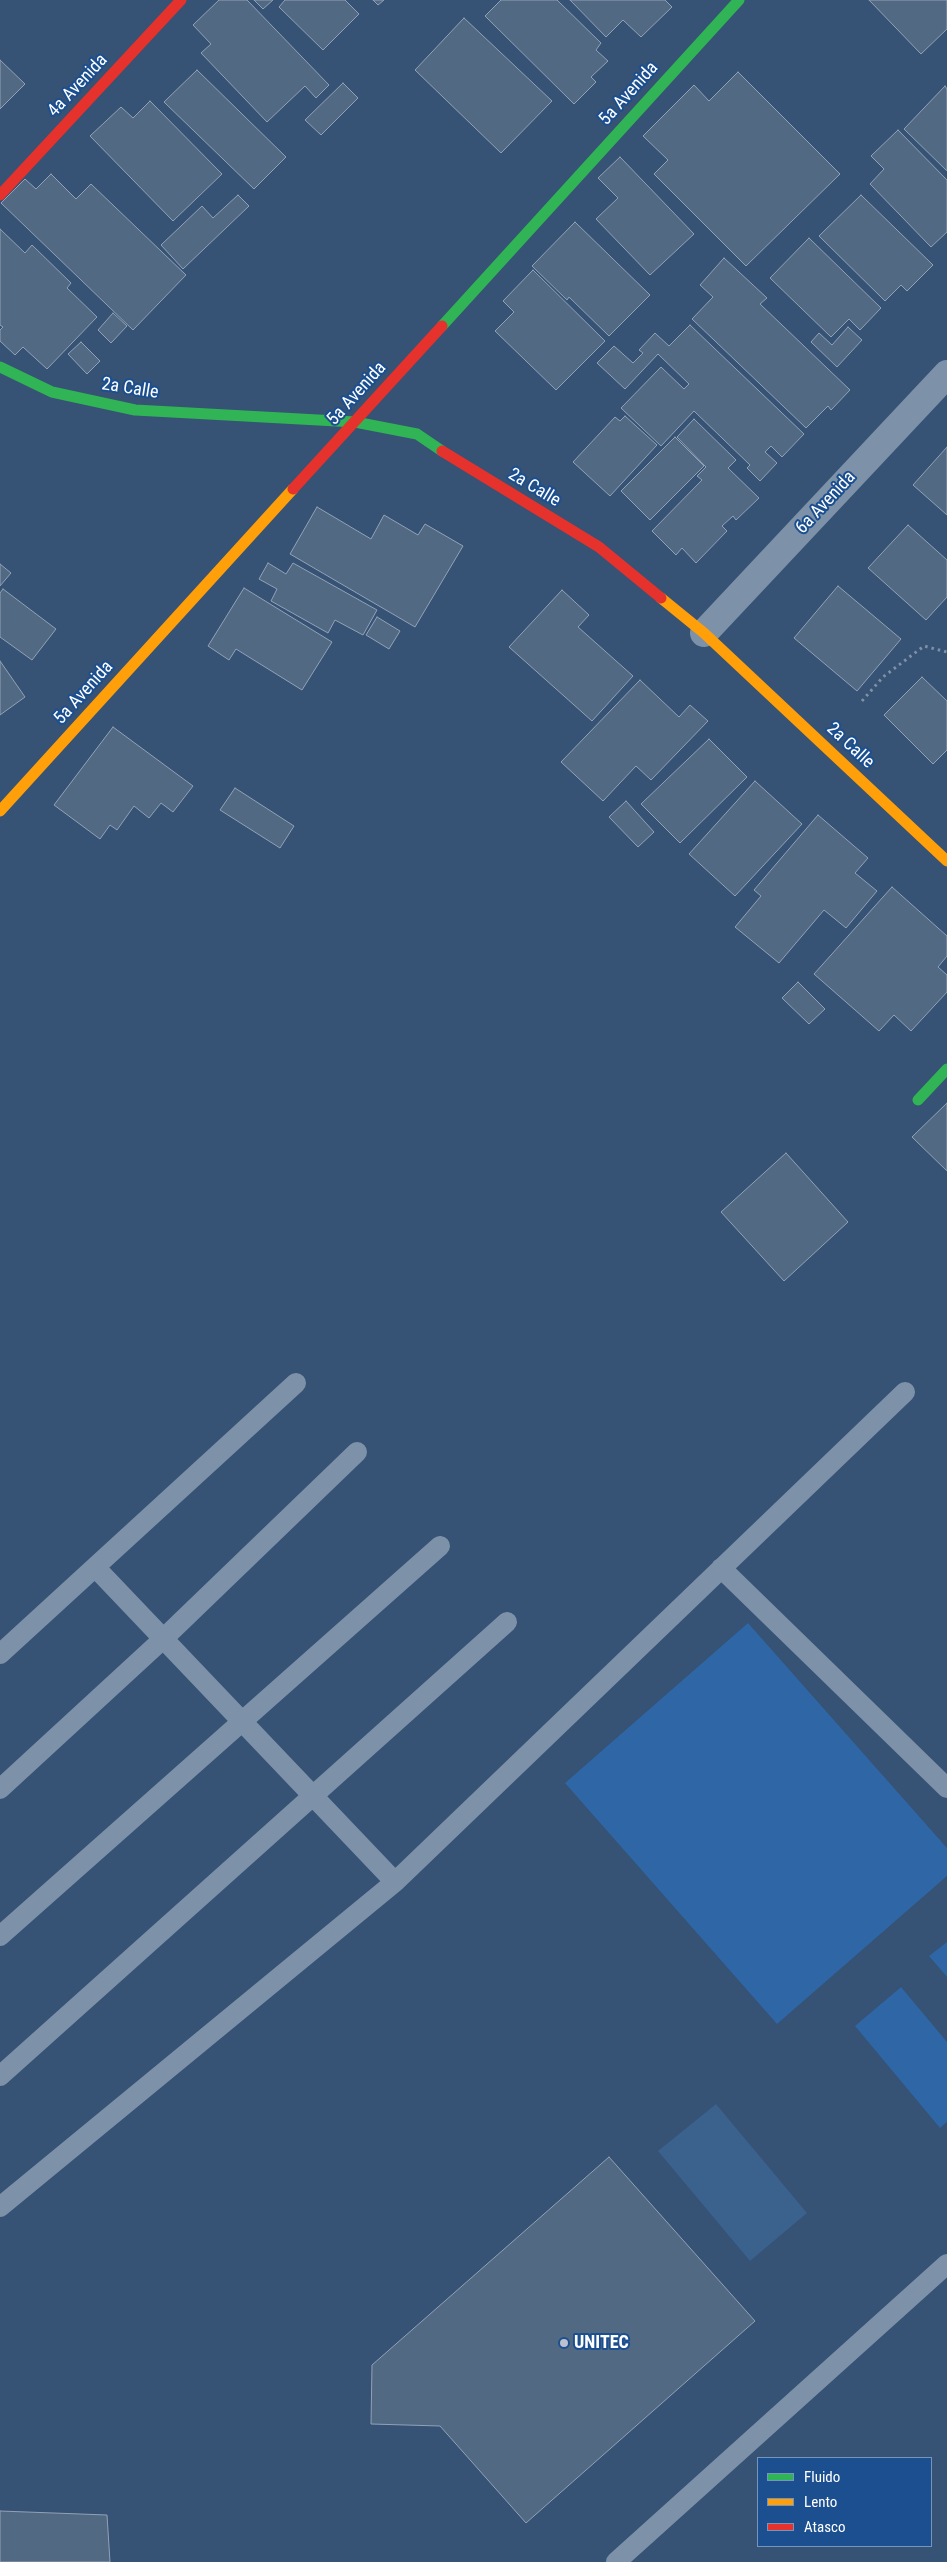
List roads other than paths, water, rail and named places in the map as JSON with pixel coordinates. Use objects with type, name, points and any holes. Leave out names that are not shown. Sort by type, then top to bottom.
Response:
[{"type":"street","name":"4a Avenida","points":[[0,195],[181,0]]},
{"type":"street","name":"5a Avenida","points":[[0,811],[739,0]]},
{"type":"street","name":"2a Calle","points":[[0,367],[52,392],[135,410],[355,422],[417,434],[492,483],[599,547],[704,633],[947,861]]},
{"type":"street","name":"6a Avenida","points":[[704,633],[947,374]]},
{"type":"street","points":[[918,1100],[947,1069]]},
{"type":"lane","points":[[0,1654],[296,1383]]},
{"type":"lane","points":[[0,2207],[395,1882],[905,1392]]},
{"type":"lane","points":[[0,1789],[163,1639],[357,1452]]},
{"type":"lane","points":[[0,1936],[440,1546]]},
{"type":"lane","points":[[94,1567],[240,1722],[395,1882]]},
{"type":"lane","points":[[721,1568],[947,1788]]},
{"type":"lane","points":[[0,2076],[507,1622]]},
{"type":"lane","points":[[616,2562],[947,2264]]},
{"type":"place","name":"UNITEC","points":[[564,2343]]}]
